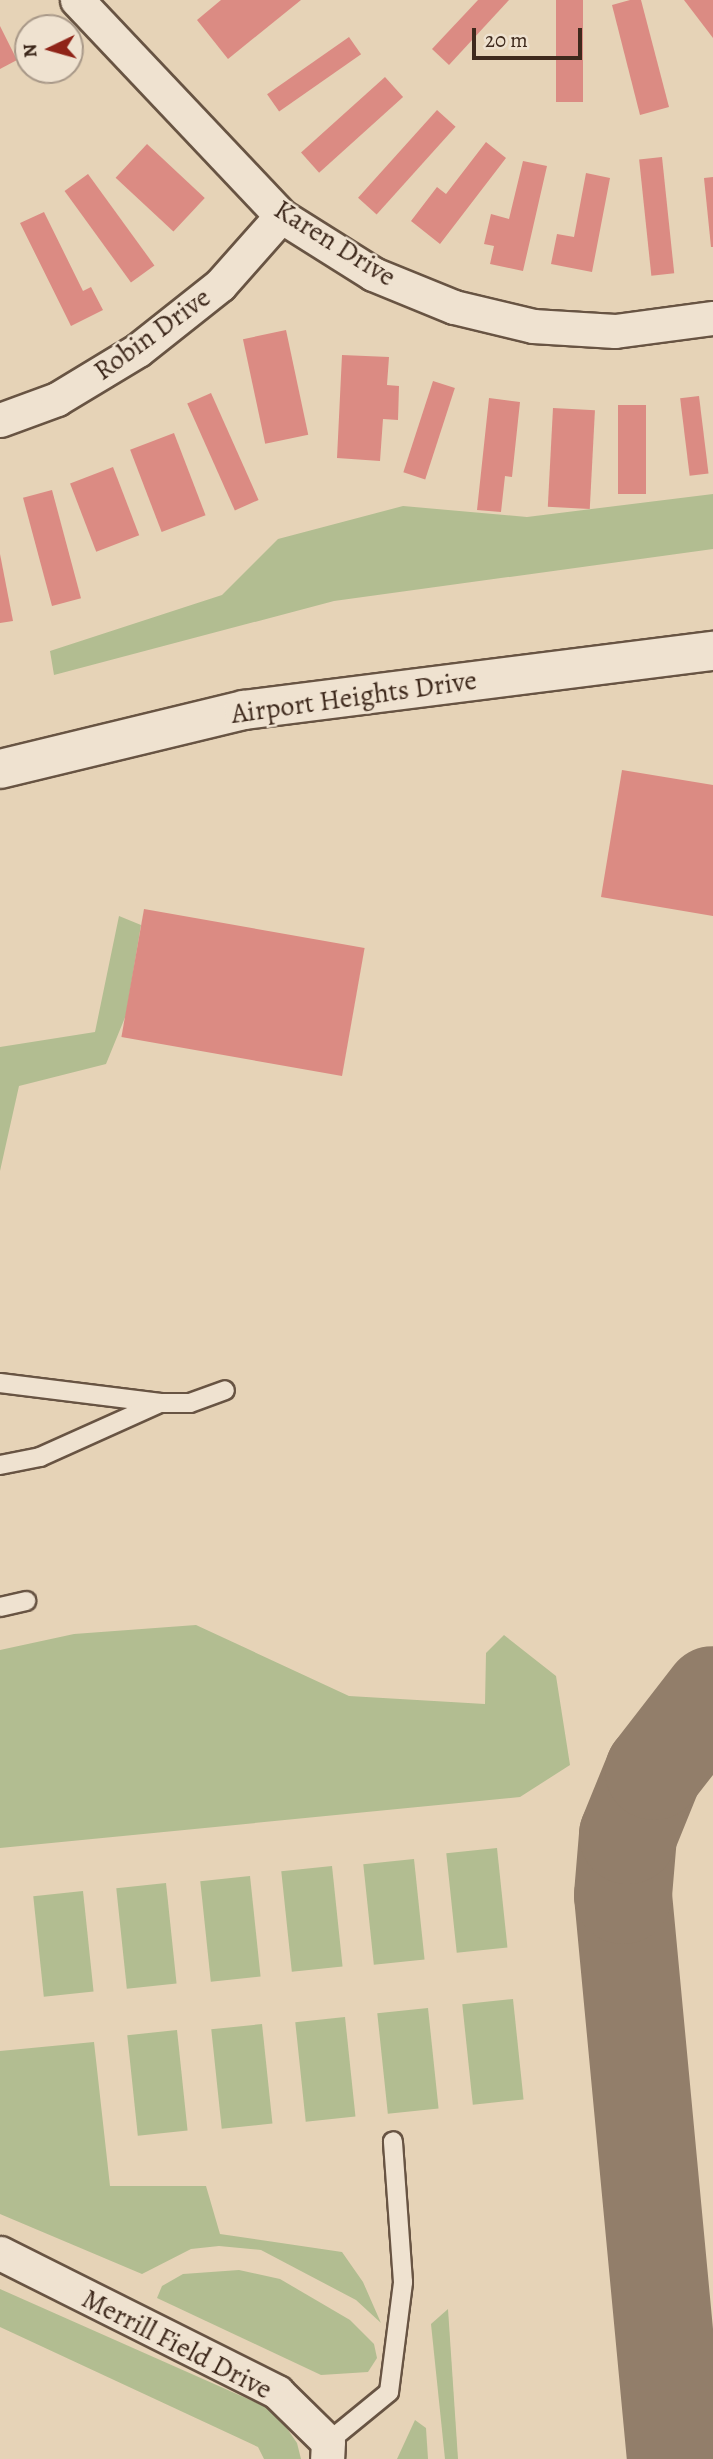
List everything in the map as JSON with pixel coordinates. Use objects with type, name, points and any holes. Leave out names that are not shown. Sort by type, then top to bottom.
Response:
[{"type":"street","name":"Karen Drive","points":[[77,0],[281,216],[373,274],[454,307],[533,326],[615,331],[713,318]]},
{"type":"street","name":"Robin Drive","points":[[0,419],[57,399],[138,350],[220,285],[281,216]]},
{"type":"street","name":"Airport Heights Drive","points":[[0,769],[244,710],[713,651]]},
{"type":"street","name":"Merrill Field Drive","points":[[0,2253],[277,2392],[328,2450]]},
{"type":"lane","points":[[0,1383],[161,1403],[190,1403],[225,1390]]},
{"type":"lane","points":[[0,1465],[40,1457],[161,1403]]},
{"type":"lane","points":[[0,1607],[26,1601]]},
{"type":"lane","points":[[328,2450],[389,2392],[403,2282],[393,2141]]},
{"type":"green space","points":[[713,494],[713,549],[334,601],[54,675],[50,651],[222,595],[278,539],[403,506],[527,517]]},
{"type":"green space","points":[[119,916],[141,925],[126,1015],[106,1064],[19,1086],[0,1171],[0,1047],[95,1032]]},
{"type":"green space","points":[[196,1625],[349,1696],[485,1704],[486,1653],[504,1635],[556,1676],[570,1765],[520,1797],[0,1848],[0,1650],[74,1634]]},
{"type":"green space","points":[[497,1848],[507,1947],[457,1953],[446,1853]]},
{"type":"green space","points":[[414,1859],[425,1959],[374,1965],[363,1864]]},
{"type":"green space","points":[[332,1866],[343,1966],[292,1972],[281,1871]]},
{"type":"green space","points":[[250,1876],[261,1976],[211,1982],[200,1881]]},
{"type":"green space","points":[[166,1883],[177,1983],[127,1989],[116,1888]]},
{"type":"green space","points":[[83,1891],[94,1991],[44,1997],[33,1896]]},
{"type":"green space","points":[[513,1999],[524,2099],[473,2105],[462,2004]]},
{"type":"green space","points":[[428,2008],[439,2108],[388,2114],[377,2013]]},
{"type":"green space","points":[[345,2017],[355,2116],[306,2122],[295,2022]]},
{"type":"green space","points":[[262,2024],[272,2123],[222,2129],[211,2029]]},
{"type":"green space","points":[[177,2030],[188,2130],[138,2136],[127,2035]]},
{"type":"green space","points":[[94,2042],[110,2186],[206,2186],[220,2234],[342,2252],[363,2282],[381,2323],[356,2300],[261,2250],[219,2246],[191,2249],[142,2274],[0,2214],[0,2051]]},
{"type":"green space","points":[[239,2270],[280,2279],[350,2320],[374,2344],[377,2358],[368,2372],[321,2375],[157,2298],[162,2286],[183,2274]]},
{"type":"green space","points":[[0,2289],[275,2411],[297,2443],[301,2459],[264,2459],[258,2447],[0,2327]]},
{"type":"green space","points":[[448,2309],[458,2459],[445,2459],[431,2324]]},
{"type":"green space","points":[[415,2420],[426,2428],[428,2459],[397,2459]]},
{"type":"building","points":[[221,0],[301,0],[228,59],[197,20]]},
{"type":"building","points":[[478,0],[509,0],[449,65],[432,49]]},
{"type":"building","points":[[556,0],[583,0],[583,102],[556,102]]},
{"type":"building","points":[[641,0],[669,107],[640,115],[612,5]]},
{"type":"building","points":[[684,0],[713,0],[713,38]]},
{"type":"building","points":[[0,26],[14,54],[14,62],[0,69]]},
{"type":"building","points":[[349,37],[361,54],[279,112],[267,94]]},
{"type":"building","points":[[385,77],[403,97],[319,173],[301,153]]},
{"type":"building","points":[[437,110],[456,127],[377,214],[358,198]]},
{"type":"building","points":[[486,142],[506,158],[440,244],[411,221],[437,187],[446,194]]},
{"type":"building","points":[[147,144],[205,198],[173,232],[116,178]]},
{"type":"building","points":[[662,157],[674,273],[651,276],[639,159]]},
{"type":"building","points":[[523,161],[547,166],[523,271],[490,264],[494,246],[484,244],[491,214],[509,219]]},
{"type":"building","points":[[586,173],[610,178],[592,272],[551,264],[557,234],[574,237]]},
{"type":"building","points":[[88,174],[154,265],[131,282],[65,191]]},
{"type":"building","points":[[713,177],[713,247],[711,247],[704,178]]},
{"type":"building","points":[[44,212],[83,291],[91,287],[103,310],[71,326],[20,223]]},
{"type":"building","points":[[286,330],[308,435],[265,444],[243,339]]},
{"type":"building","points":[[342,355],[389,357],[387,385],[399,386],[398,420],[383,419],[380,461],[337,458]]},
{"type":"building","points":[[433,381],[455,388],[425,479],[403,472]]},
{"type":"building","points":[[211,393],[259,500],[235,510],[187,404]]},
{"type":"building","points":[[699,396],[709,473],[690,476],[680,398]]},
{"type":"building","points":[[489,398],[520,402],[512,477],[505,476],[501,512],[477,510]]},
{"type":"building","points":[[618,405],[646,405],[646,494],[618,494]]},
{"type":"building","points":[[553,408],[595,410],[590,509],[548,507]]},
{"type":"building","points":[[174,433],[206,515],[162,532],[130,450]]},
{"type":"building","points":[[113,467],[139,535],[96,552],[70,483]]},
{"type":"building","points":[[52,490],[81,598],[52,606],[23,498]]},
{"type":"building","points":[[0,554],[13,621],[0,623]]},
{"type":"building","points":[[622,770],[713,785],[713,916],[601,897]]},
{"type":"building","points":[[144,909],[365,948],[342,1076],[121,1037]]},
{"type":"taxiway","points":[[676,2459],[623,1895],[628,1835],[654,1771],[713,1695]]}]
